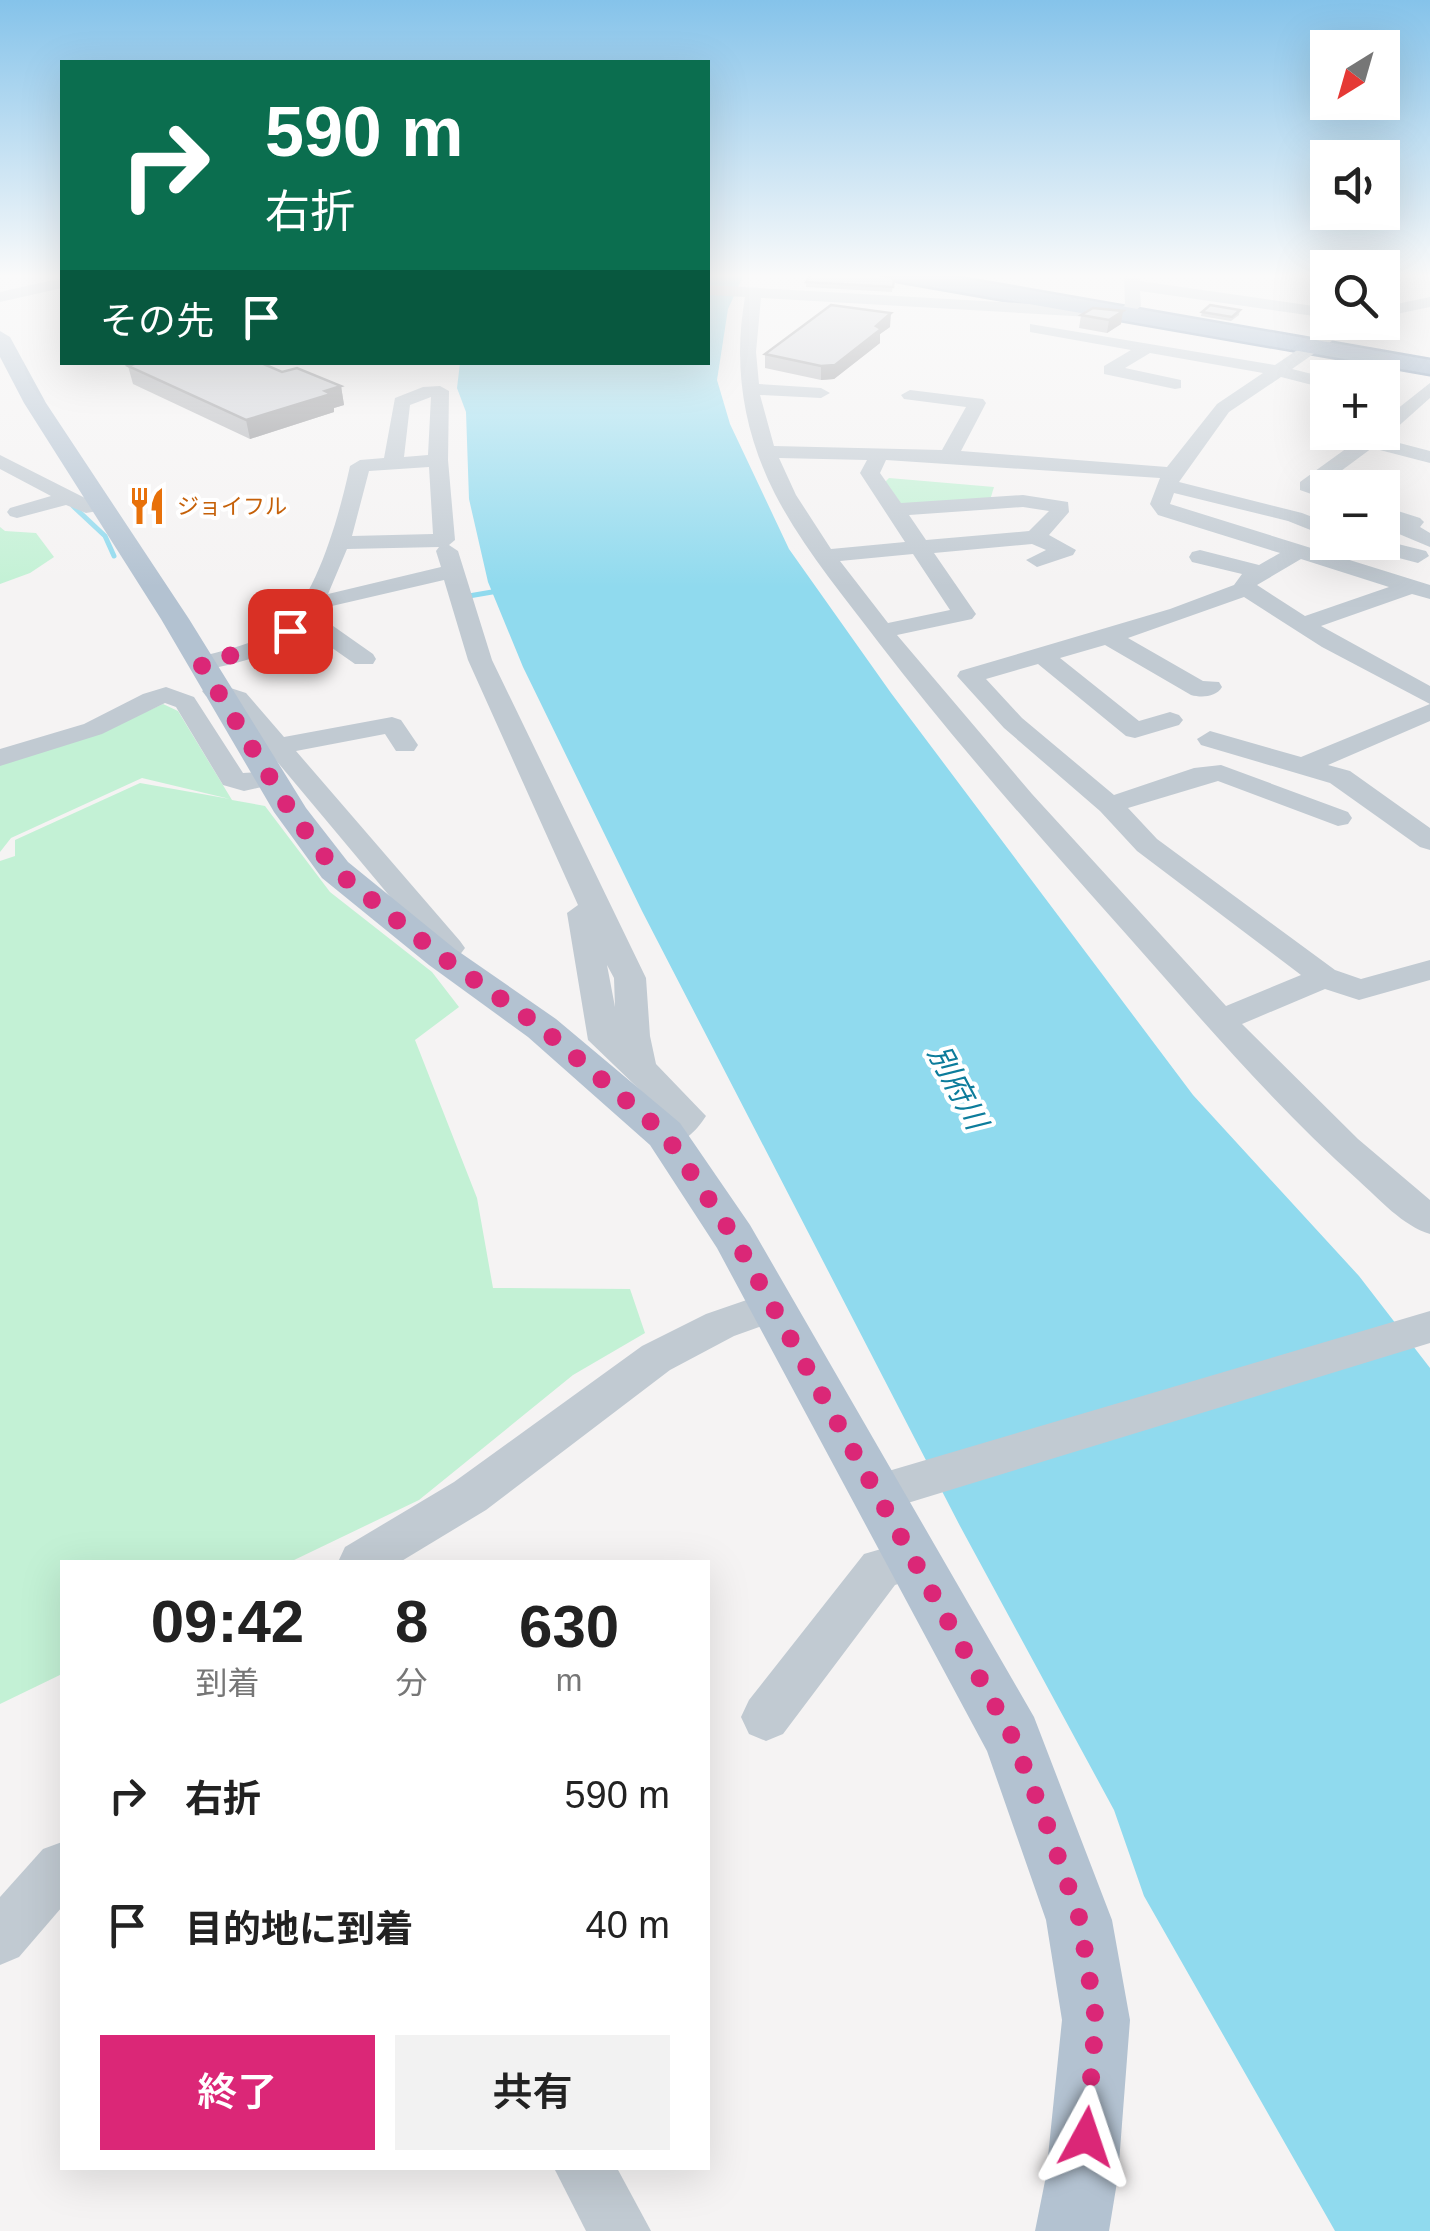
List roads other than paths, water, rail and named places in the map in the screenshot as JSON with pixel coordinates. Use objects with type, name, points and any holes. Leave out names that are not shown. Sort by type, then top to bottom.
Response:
[{"type":"main road","points":[[22,378],[215,690],[274,762],[335,870],[442,957],[542,1028],[665,1134],[734,1237],[773,1306],[890,1489],[912,1560],[1013,1738],[1080,1920],[1096,2020],[1082,2176],[1072,2231]]},
{"type":"street","points":[[750,378],[751,396],[770,459],[824,556],[997,775],[1316,1120],[1424,1207]]},
{"type":"street","points":[[1265,378],[1223,408],[1169,479],[1160,504],[1165,511],[1421,589]]},
{"type":"street","points":[[1420,412],[1430,388]]},
{"type":"street","points":[[393,463],[401,402],[430,391],[440,392],[438,460],[444,540],[453,571],[480,660],[630,978],[633,1036],[640,1068]]},
{"type":"street","points":[[910,395],[978,403],[974,424],[948,456]]},
{"type":"street","points":[[751,396],[817,399]]},
{"type":"street","points":[[922,421],[974,424]]},
{"type":"street","points":[[1400,444],[1430,456]]},
{"type":"street","points":[[1329,470],[1357,450]]},
{"type":"street","points":[[770,459],[875,463],[948,456],[1169,479],[1310,523]]},
{"type":"street","points":[[314,622],[356,492],[360,466],[438,460]]},
{"type":"street","points":[[0,461],[86,507],[103,505]]},
{"type":"street","points":[[996,490],[1014,461]]},
{"type":"street","points":[[875,463],[908,476]]},
{"type":"street","points":[[875,463],[895,510],[964,614],[882,631]]},
{"type":"street","points":[[895,510],[996,490],[1085,510]]},
{"type":"street","points":[[17,512],[65,498]]},
{"type":"street","points":[[1034,537],[1061,506]]},
{"type":"street","points":[[1400,518],[1413,522],[1407,529],[1426,548]]},
{"type":"street","points":[[824,556],[1034,537],[1065,550],[1037,560]]},
{"type":"street","points":[[339,543],[444,540]]},
{"type":"street","points":[[1400,545],[1426,548]]},
{"type":"street","points":[[1388,579],[1426,548]]},
{"type":"street","points":[[923,684],[969,676],[1110,637],[1253,580],[1298,552]]},
{"type":"street","points":[[1200,557],[1253,580],[1304,624],[1430,696]]},
{"type":"street","points":[[201,664],[263,645],[453,571]]},
{"type":"street","points":[[1304,624],[1421,589]]},
{"type":"street","points":[[314,622],[364,659]]},
{"type":"street","points":[[1110,637],[1200,690],[1210,687]]},
{"type":"street","points":[[1042,656],[1135,730],[1170,720]]},
{"type":"street","points":[[969,676],[1012,723],[1110,805],[1147,845],[1324,976],[1359,990],[1430,970]]},
{"type":"street","points":[[0,758],[93,729],[166,695],[185,702],[233,779],[244,783],[274,762],[392,725],[405,745]]},
{"type":"street","points":[[1307,764],[1430,712]]},
{"type":"street","points":[[1210,739],[1307,764],[1354,784],[1430,841]]},
{"type":"street","points":[[1110,805],[1204,774],[1221,773],[1338,818]]},
{"type":"street","points":[[561,857],[580,903],[604,1040],[640,1068],[688,1116],[665,1134]]},
{"type":"street","points":[[1221,1020],[1324,976]]},
{"type":"street","points":[[364,1560],[470,1496],[656,1358],[720,1326],[773,1306]]},
{"type":"street","points":[[890,1489],[1430,1327]]},
{"type":"street","points":[[766,1717],[880,1569],[912,1560]]},
{"type":"street","points":[[0,1938],[60,1870]]},
{"type":"street","points":[[585,2170],[620,2231]]},
{"type":"water","name":"別府川","points":[[458,378],[717,378],[730,424],[789,549],[891,693],[1193,1095],[1359,1276],[1430,1368],[1430,2231],[1335,2231],[1144,1896],[1114,1810],[960,1526],[642,911],[523,667],[488,582],[469,499],[466,412],[457,388]]},
{"type":"waterway","points":[[73,506],[105,536],[114,556]]},
{"type":"waterway","points":[[463,597],[498,591]]},
{"type":"place","name":"ジョイフル","points":[[147,506]]}]
